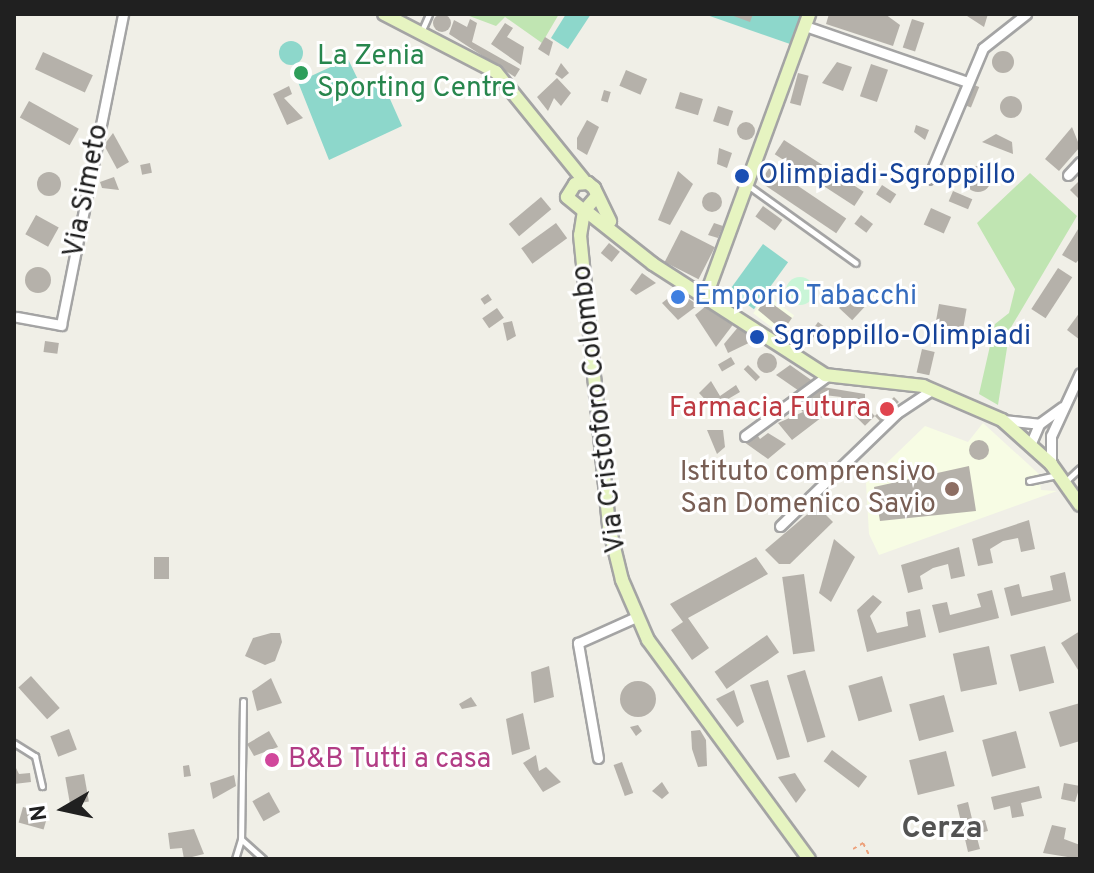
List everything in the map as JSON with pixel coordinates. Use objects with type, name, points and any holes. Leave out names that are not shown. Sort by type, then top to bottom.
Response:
[{"type":"street","name":"Via Simeto","points":[[17,317],[61,325],[123,14]]},
{"type":"street","points":[[384,14],[422,30],[496,72],[558,153],[597,196],[613,227]]},
{"type":"street","points":[[928,179],[965,81],[989,39],[1026,14]]},
{"type":"street","points":[[706,296],[807,20],[965,81]]},
{"type":"street","points":[[558,153],[580,235]]},
{"type":"street","points":[[1068,175],[1080,162]]},
{"type":"street","points":[[568,199],[585,182]]},
{"type":"street","points":[[580,235],[585,211],[597,196]]},
{"type":"street","points":[[568,199],[613,227],[639,254],[827,376],[909,383],[933,389],[1002,420],[1031,443],[1065,480],[1080,505]]},
{"type":"street","name":"Via Cristoforo Colombo","points":[[580,235],[609,527],[636,617],[809,859]]},
{"type":"street","points":[[1065,480],[1051,436],[1080,373]]},
{"type":"street","points":[[745,436],[827,376]]},
{"type":"street","points":[[780,526],[897,413],[911,395],[909,383]]},
{"type":"street","points":[[897,413],[933,389]]},
{"type":"street","points":[[1031,443],[1039,424],[1067,402]]},
{"type":"street","points":[[1002,420],[1039,424]]},
{"type":"street","points":[[1031,443],[1051,436]]},
{"type":"street","points":[[598,758],[578,643],[636,617]]},
{"type":"lane","points":[[422,30],[429,14]]},
{"type":"lane","points":[[745,183],[856,263]]},
{"type":"lane","points":[[1029,481],[1065,480],[1080,468]]},
{"type":"lane","points":[[235,859],[241,839],[243,701]]},
{"type":"lane","points":[[14,743],[35,756],[42,786]]},
{"type":"lane","points":[[241,839],[263,859]]},
{"type":"path","points":[[853,849],[863,843],[871,859]]},
{"type":"shaded area","points":[[566,14],[591,14],[568,49],[551,38]]},
{"type":"shaded area","points":[[704,14],[801,14],[790,44]]},
{"type":"shaded area","points":[[291,41],[300,44],[303,53],[300,62],[291,65],[282,62],[279,53],[282,44]]},
{"type":"shaded area","points":[[348,59],[363,90],[382,81],[402,126],[329,160],[298,82]]},
{"type":"shaded area","points":[[763,244],[788,262],[754,309],[729,291]]},
{"type":"shaded area","points":[[767,295],[794,315],[780,334],[753,313]]},
{"type":"shaded area","name":"Istituto comprensivo San Domenico Savio","points":[[983,423],[1039,474],[1041,490],[1057,491],[879,555],[869,534],[866,483],[925,426],[968,442]]},
{"type":"green space","points":[[464,14],[559,14],[542,43],[505,17],[496,26]]},
{"type":"green space","points":[[1030,173],[1077,216],[1010,329],[998,405],[979,394],[995,324],[1009,313],[1015,289],[977,223]]},
{"type":"green space","points":[[800,277],[810,281],[814,291],[810,301],[800,305],[790,301],[786,291],[790,281]]},
{"type":"building","points":[[442,14],[451,23],[442,32],[433,23]]},
{"type":"building","points":[[728,14],[753,14],[750,22]]},
{"type":"building","points":[[829,14],[885,14],[900,25],[893,46],[826,24]]},
{"type":"building","points":[[964,14],[988,14],[984,27]]},
{"type":"building","points":[[470,19],[477,23],[472,42],[520,69],[515,77],[449,34],[454,20],[467,27]]},
{"type":"building","points":[[912,19],[924,23],[915,52],[903,48]]},
{"type":"building","points":[[505,23],[513,28],[507,37],[524,47],[521,65],[491,44]]},
{"type":"building","points":[[545,37],[553,42],[549,56],[538,49]]},
{"type":"building","points":[[1003,51],[1011,54],[1014,62],[1011,70],[1003,73],[995,70],[992,62],[995,54]]},
{"type":"building","points":[[43,52],[93,75],[85,92],[35,69]]},
{"type":"building","points":[[837,62],[852,67],[843,91],[822,83]]},
{"type":"building","points":[[561,63],[569,73],[562,79],[555,74]]},
{"type":"building","points":[[871,64],[888,70],[877,102],[860,96]]},
{"type":"building","points":[[626,70],[647,79],[641,95],[619,86]]},
{"type":"building","points":[[798,73],[809,76],[801,106],[790,103]]},
{"type":"building","points":[[557,78],[571,93],[561,106],[554,98],[548,111],[537,97]]},
{"type":"building","points":[[969,83],[979,87],[971,108],[961,103]]},
{"type":"building","points":[[289,86],[292,94],[284,98],[303,118],[287,125],[273,94]]},
{"type":"building","points":[[604,90],[611,92],[608,103],[601,101]]},
{"type":"building","points":[[680,92],[703,99],[698,115],[675,108]]},
{"type":"building","points":[[1011,96],[1019,99],[1022,107],[1019,115],[1011,118],[1003,115],[1000,107],[1003,99]]},
{"type":"building","points":[[29,101],[79,129],[70,145],[20,118]]},
{"type":"building","points":[[718,106],[733,111],[728,126],[713,121]]},
{"type":"building","points":[[587,120],[599,127],[587,155],[577,149],[577,138]]},
{"type":"building","points":[[746,122],[755,131],[746,140],[737,131]]},
{"type":"building","points":[[916,125],[929,130],[925,140],[914,132]]},
{"type":"building","points":[[1072,127],[1080,147],[1059,171],[1045,159]]},
{"type":"building","points":[[113,133],[129,162],[117,169],[104,145]]},
{"type":"building","points":[[996,134],[1012,142],[1013,154],[982,142]]},
{"type":"building","points":[[784,140],[864,192],[854,206],[775,154]]},
{"type":"building","points":[[719,148],[732,153],[727,168],[717,164]]},
{"type":"building","points":[[150,163],[152,173],[142,175],[140,165]]},
{"type":"building","points":[[978,166],[987,170],[991,179],[987,188],[978,192],[969,188],[965,179],[969,170]]},
{"type":"building","points":[[770,167],[846,218],[836,233],[760,182]]},
{"type":"building","points":[[678,171],[693,184],[670,225],[658,220]]},
{"type":"building","points":[[49,172],[58,175],[61,184],[58,193],[49,196],[40,193],[37,184],[40,175]]},
{"type":"building","points":[[114,177],[119,190],[102,188],[100,182]]},
{"type":"building","points":[[1080,180],[1080,200],[1070,190]]},
{"type":"building","points":[[882,185],[896,194],[890,203],[876,194]]},
{"type":"building","points":[[953,191],[972,199],[968,209],[949,201]]},
{"type":"building","points":[[712,192],[719,195],[722,202],[719,209],[712,212],[705,209],[702,202],[705,195]]},
{"type":"building","points":[[541,197],[551,209],[519,236],[509,224]]},
{"type":"building","points":[[763,206],[782,220],[775,231],[755,217]]},
{"type":"building","points":[[931,208],[951,217],[944,233],[924,224]]},
{"type":"building","points":[[36,215],[59,228],[48,247],[25,234]]},
{"type":"building","points":[[861,215],[873,224],[866,233],[854,224]]},
{"type":"building","points":[[556,223],[567,238],[532,264],[521,248]]},
{"type":"building","points":[[714,223],[723,226],[718,238],[708,235]]},
{"type":"building","points":[[1080,226],[1080,258],[1076,263],[1062,255]]},
{"type":"building","points":[[681,230],[715,247],[699,279],[665,262]]},
{"type":"building","points":[[609,243],[620,252],[612,262],[601,253]]},
{"type":"building","points":[[38,267],[47,271],[51,280],[47,289],[38,293],[29,289],[25,280],[29,271]]},
{"type":"building","points":[[1058,268],[1072,277],[1046,318],[1031,309]]},
{"type":"building","points":[[642,273],[656,283],[636,295],[630,290]]},
{"type":"building","points":[[677,291],[698,305],[678,320],[662,303]]},
{"type":"building","points":[[488,294],[492,300],[484,305],[481,299]]},
{"type":"building","points":[[852,294],[865,306],[852,320],[839,308]]},
{"type":"building","points":[[766,299],[792,318],[783,331],[758,310]]},
{"type":"building","points":[[939,304],[967,309],[962,335],[934,331]]},
{"type":"building","points":[[706,306],[735,322],[716,347],[695,315]]},
{"type":"building","points":[[497,308],[504,318],[489,328],[482,318]]},
{"type":"building","points":[[1080,312],[1080,340],[1067,330]]},
{"type":"building","points":[[512,321],[516,336],[507,341],[503,323]]},
{"type":"building","points":[[818,322],[828,329],[819,341],[809,334]]},
{"type":"building","points":[[739,326],[755,340],[728,353],[724,344]]},
{"type":"building","points":[[45,341],[59,343],[57,354],[43,352]]},
{"type":"building","points":[[922,349],[935,352],[929,375],[917,372]]},
{"type":"building","points":[[763,353],[771,353],[777,363],[771,373],[763,373],[757,367],[757,359]]},
{"type":"building","points":[[731,357],[735,364],[722,371],[718,364]]},
{"type":"building","points":[[748,365],[760,377],[756,381],[744,369]]},
{"type":"building","points":[[790,365],[814,382],[802,393],[776,375]]},
{"type":"building","points":[[711,381],[720,396],[736,385],[740,392],[713,408],[699,393]]},
{"type":"building","points":[[817,386],[865,394],[865,401],[848,410],[841,397],[824,395],[815,408],[826,414],[792,440],[778,423],[803,412],[795,403]]},
{"type":"building","name":"Farmacia Futura","points":[[894,397],[899,402],[880,421],[875,416]]},
{"type":"building","points":[[865,406],[875,416],[865,426],[855,416]]},
{"type":"building","points":[[707,430],[723,430],[725,447],[717,454]]},
{"type":"building","points":[[756,433],[760,439],[768,433],[786,444],[768,459],[744,442]]},
{"type":"building","points":[[979,440],[986,443],[989,450],[986,457],[979,460],[972,457],[969,450],[972,443]]},
{"type":"building","points":[[969,466],[976,511],[880,521],[874,487]]},
{"type":"building","points":[[817,506],[833,522],[790,564],[779,564],[765,550]]},
{"type":"building","points":[[1029,520],[1035,549],[1021,552],[1018,538],[1003,541],[990,549],[993,563],[978,566],[972,539]]},
{"type":"building","points":[[834,539],[855,557],[831,602],[819,593]]},
{"type":"building","points":[[959,547],[965,576],[951,579],[948,564],[933,568],[920,576],[923,589],[908,593],[901,565]]},
{"type":"building","points":[[154,557],[169,557],[169,579],[154,579]]},
{"type":"building","points":[[756,557],[768,574],[688,618],[709,648],[692,660],[671,630],[683,622],[670,604]]},
{"type":"building","points":[[1065,572],[1071,601],[1011,616],[1004,588],[1019,584],[1022,597],[1053,590],[1050,576]]},
{"type":"building","points":[[804,574],[815,651],[793,654],[782,577]]},
{"type":"building","points":[[992,590],[999,618],[939,633],[932,605],[947,602],[950,615],[981,607],[977,594]]},
{"type":"building","points":[[873,595],[882,602],[870,616],[877,633],[908,626],[906,612],[920,609],[926,637],[867,652],[857,610]]},
{"type":"building","points":[[1080,631],[1080,673],[1061,643]]},
{"type":"building","points":[[280,633],[282,642],[275,661],[265,665],[245,656],[253,638]]},
{"type":"building","points":[[767,635],[779,652],[727,689],[715,672]]},
{"type":"building","points":[[989,646],[997,684],[961,692],[953,654]]},
{"type":"building","points":[[1045,646],[1054,683],[1019,692],[1010,655]]},
{"type":"building","points":[[549,666],[554,697],[534,703],[531,672]]},
{"type":"building","points":[[805,670],[825,737],[807,742],[787,676]]},
{"type":"building","points":[[31,676],[60,708],[47,719],[18,687]]},
{"type":"building","points":[[882,676],[892,712],[859,721],[848,686]]},
{"type":"building","points":[[271,678],[282,703],[257,711],[252,691]]},
{"type":"building","points":[[768,680],[790,757],[777,760],[750,685]]},
{"type":"building","points":[[638,681],[651,686],[656,699],[651,712],[638,717],[625,712],[620,699],[625,686]]},
{"type":"building","points":[[734,690],[744,722],[737,727],[716,699]]},
{"type":"building","points":[[944,695],[954,732],[919,741],[909,704]]},
{"type":"building","points":[[471,697],[477,706],[462,709],[459,704]]},
{"type":"building","points":[[1080,703],[1080,741],[1060,747],[1049,712]]},
{"type":"building","points":[[523,713],[530,749],[512,755],[506,719]]},
{"type":"building","points":[[638,725],[642,731],[636,736],[630,727]]},
{"type":"building","points":[[69,729],[77,750],[58,757],[50,736]]},
{"type":"building","points":[[700,730],[706,740],[707,766],[698,767],[692,749],[691,731]]},
{"type":"building","points":[[269,731],[278,747],[254,756],[247,744]]},
{"type":"building","points":[[1016,731],[1026,768],[992,777],[982,740]]},
{"type":"building","points":[[832,750],[867,776],[859,788],[824,761]]},
{"type":"building","points":[[946,751],[955,786],[918,795],[909,760]]},
{"type":"building","points":[[536,755],[539,771],[546,767],[561,782],[543,792],[523,763]]},
{"type":"building","points":[[622,762],[633,793],[625,796],[614,765]]},
{"type":"building","points":[[14,764],[19,774],[30,773],[31,782],[14,784]]},
{"type":"building","points":[[189,765],[191,776],[184,777],[183,766]]},
{"type":"building","points":[[795,773],[806,790],[796,803],[778,777]]},
{"type":"building","points":[[84,774],[89,802],[70,805],[65,777]]},
{"type":"building","points":[[234,775],[236,786],[213,799],[210,783]]},
{"type":"building","points":[[662,782],[669,793],[662,799],[652,791]]},
{"type":"building","points":[[1064,783],[1080,786],[1075,802],[1061,799]]},
{"type":"building","points":[[1039,786],[1042,798],[1021,803],[1024,816],[1012,818],[1010,806],[994,810],[991,797]]},
{"type":"building","points":[[269,792],[280,812],[264,821],[252,801]]},
{"type":"building","points":[[968,802],[973,823],[985,820],[988,831],[976,834],[980,849],[968,852],[957,805]]},
{"type":"building","points":[[23,807],[48,814],[44,830],[19,822]]},
{"type":"building","points":[[1052,825],[1066,828],[1064,839],[1080,845],[1080,859],[1043,853]]},
{"type":"building","points":[[194,829],[204,854],[184,859],[182,848],[170,849],[168,833]]},
{"type":"place","name":"La Zenia Sporting Centre","points":[[301,73]]},
{"type":"place","name":"Olimpiadi-Sgroppillo","points":[[742,176]]},
{"type":"place","name":"Emporio Tabacchi","points":[[678,297]]},
{"type":"place","name":"Sgroppillo-Olimpiadi","points":[[757,337]]},
{"type":"place","name":"Farmacia Futura","points":[[887,409]]},
{"type":"place","name":"Istituto comprensivo San Domenico Savio","points":[[952,489]]},
{"type":"place","name":"B&B Tutti a casa","points":[[272,760]]},
{"type":"district","name":"Cerza","points":[[942,830]]}]
